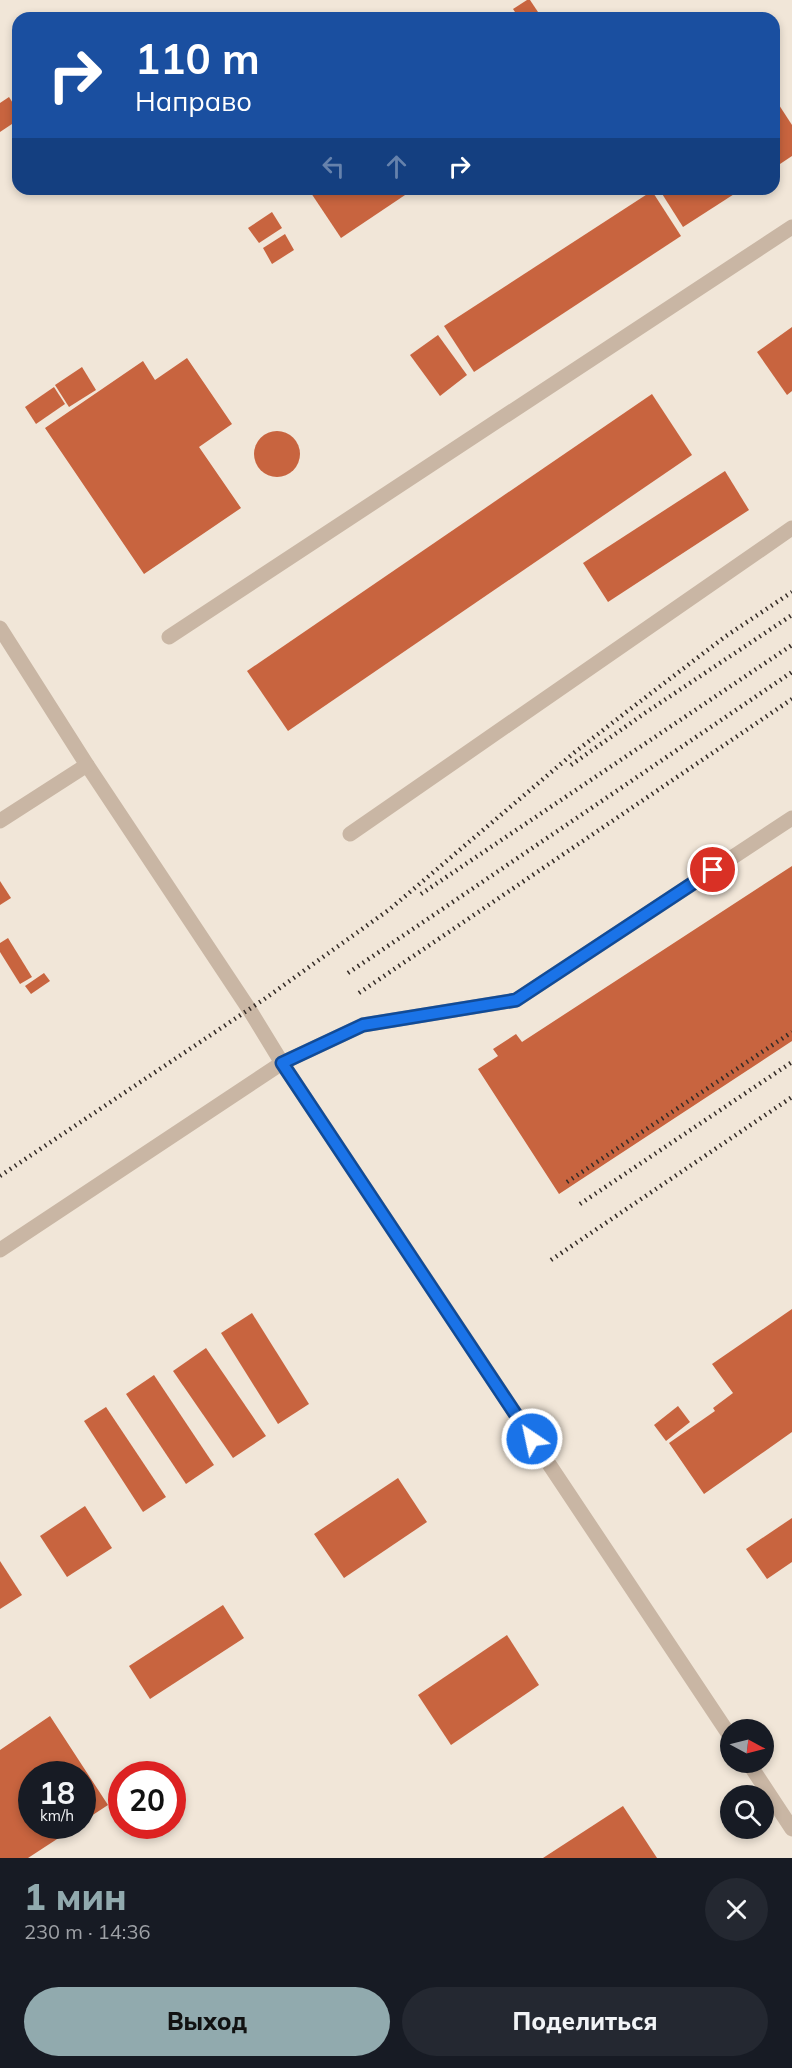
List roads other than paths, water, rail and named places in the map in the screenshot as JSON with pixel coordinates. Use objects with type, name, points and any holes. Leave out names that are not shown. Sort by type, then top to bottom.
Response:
[{"type":"lane","points":[[169,637],[792,227]]},
{"type":"lane","points":[[350,834],[792,528]]},
{"type":"lane","points":[[0,628],[282,1063],[720,1722]]},
{"type":"lane","points":[[0,821],[87,765]]},
{"type":"lane","points":[[0,1250],[282,1063],[363,1025],[516,1000],[792,818]]},
{"type":"lane","points":[[755,1773],[792,1829]]},
{"type":"railway","points":[[0,1176],[263,1000],[390,909],[575,752],[726,636],[792,592]]},
{"type":"railway","points":[[571,765],[792,615]]},
{"type":"railway","points":[[421,894],[792,645]]},
{"type":"railway","points":[[348,973],[792,672]]},
{"type":"railway","points":[[359,993],[792,699]]},
{"type":"railway","points":[[567,1182],[792,1032]]},
{"type":"railway","points":[[580,1204],[792,1062]]},
{"type":"railway","points":[[551,1260],[792,1097]]}]
